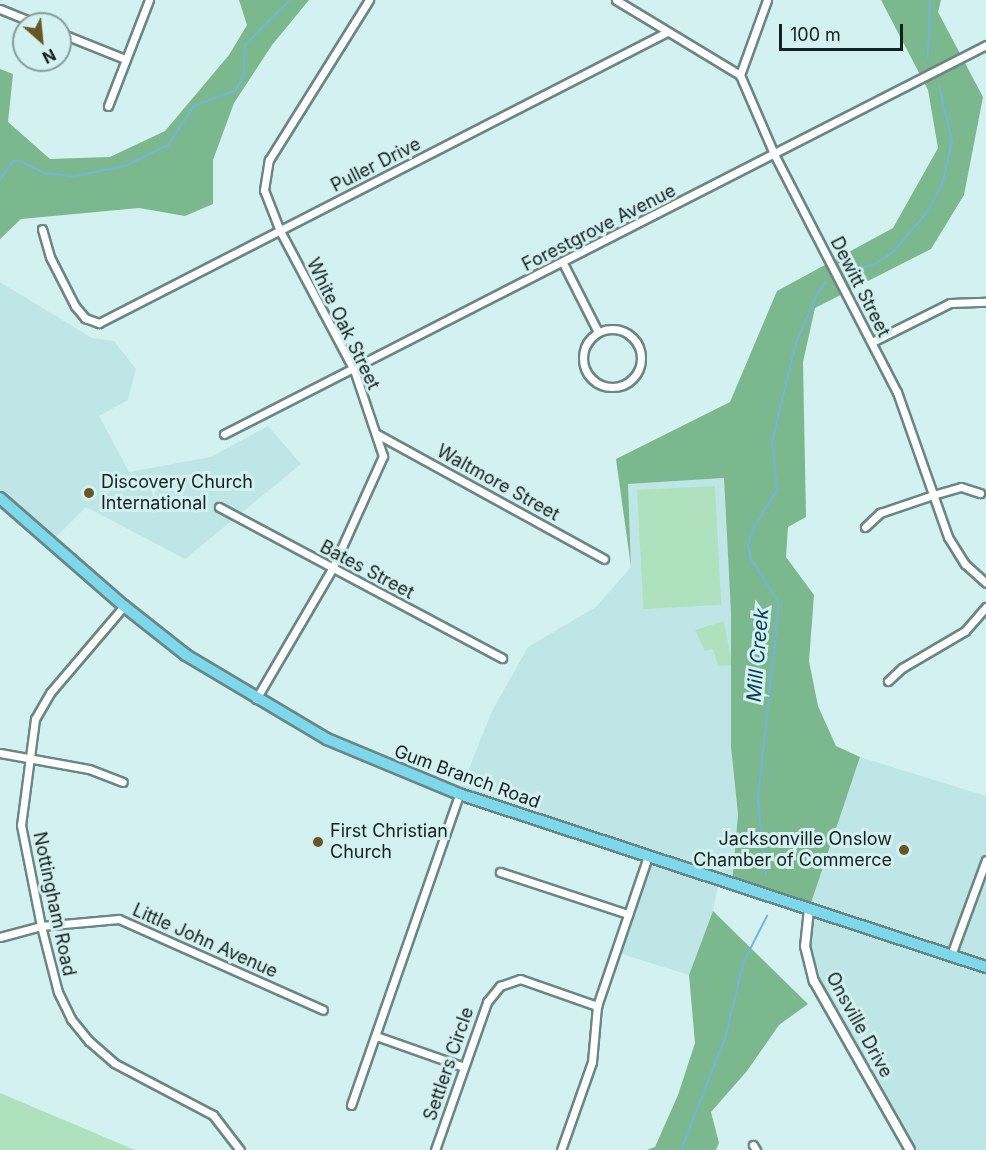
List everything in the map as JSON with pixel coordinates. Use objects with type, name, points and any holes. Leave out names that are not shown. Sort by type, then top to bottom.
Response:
[{"type":"main road","name":"Gum Branch Road","points":[[0,498],[124,606],[186,655],[256,699],[327,739],[459,794],[986,967]]},
{"type":"street","points":[[108,106],[149,0]]},
{"type":"street","name":"White Oak Street","points":[[256,699],[332,569],[383,456],[354,370],[280,231],[264,190],[268,160],[369,0]]},
{"type":"street","points":[[616,0],[740,75],[767,0]]},
{"type":"street","name":"Puller Drive","points":[[42,229],[50,257],[75,306],[85,318],[99,323],[666,32]]},
{"type":"street","points":[[72,38],[125,59]]},
{"type":"street","name":"Forestgrove Avenue","points":[[224,434],[354,370],[986,45]]},
{"type":"street","name":"Dewitt Street","points":[[740,75],[774,154],[897,392],[948,537],[965,564],[986,583]]},
{"type":"street","points":[[563,263],[598,332]]},
{"type":"street","points":[[872,342],[950,303],[986,302]]},
{"type":"street","points":[[621,330],[634,339],[641,355],[640,367],[623,386],[601,386],[590,379],[582,362],[584,350],[598,332],[621,330]]},
{"type":"street","name":"Waltmore Street","points":[[377,434],[604,559]]},
{"type":"street","points":[[865,526],[880,513],[933,495],[961,487],[980,493]]},
{"type":"street","name":"Bates Street","points":[[219,507],[502,658]]},
{"type":"street","name":"Nottingham Road","points":[[124,606],[50,693],[35,719],[27,760],[21,825],[41,926],[58,992],[71,1019],[89,1041],[114,1063],[213,1115],[240,1150]]},
{"type":"street","points":[[888,681],[902,668],[965,631],[986,607]]},
{"type":"street","points":[[0,753],[27,760],[51,760],[123,782]]},
{"type":"street","points":[[351,1105],[459,794]]},
{"type":"street","points":[[561,1150],[592,1062],[597,1006],[648,856]]},
{"type":"street","points":[[951,955],[986,860]]},
{"type":"street","points":[[500,872],[628,914]]},
{"type":"street","name":"Onsville Drive","points":[[809,909],[805,946],[814,981],[910,1150]]},
{"type":"street","name":"Little John Avenue","points":[[0,937],[41,926],[119,919],[323,1010]]},
{"type":"street","name":"Settlers Circle","points":[[435,1150],[487,1002],[500,986],[520,979],[597,1006]]},
{"type":"street","points":[[376,1036],[464,1066]]},
{"type":"shaded area","points":[[0,282],[92,338],[114,341],[136,369],[128,400],[99,416],[129,472],[211,457],[268,426],[301,464],[185,559],[86,507],[51,542],[0,498]]},
{"type":"shaded area","points":[[724,478],[731,614],[731,747],[738,814],[732,884],[719,880],[713,911],[689,975],[612,951],[648,857],[459,794],[492,711],[528,647],[596,607],[631,567],[628,484]]},
{"type":"shaded area","points":[[860,757],[986,796],[986,1150],[910,1150],[809,966],[809,909]]},
{"type":"green space","points":[[239,0],[309,0],[272,45],[234,103],[213,160],[213,204],[185,216],[139,208],[21,219],[0,239],[0,69],[13,74],[8,122],[50,159],[110,157],[165,131],[229,55],[247,25]]},
{"type":"green space","points":[[881,0],[941,0],[938,12],[983,97],[964,195],[931,249],[815,308],[803,362],[806,517],[788,527],[786,557],[814,595],[809,661],[818,706],[836,746],[860,757],[809,909],[732,884],[738,814],[731,747],[731,614],[724,478],[628,484],[631,567],[616,459],[730,402],[777,291],[893,228],[938,148],[928,90]]},
{"type":"green space","points":[[715,486],[721,605],[643,609],[637,490]]},
{"type":"green space","points":[[724,621],[732,665],[718,666],[713,649],[705,651],[695,630]]},
{"type":"green space","points":[[713,911],[808,1004],[779,1025],[747,1071],[711,1112],[719,1143],[716,1150],[647,1150],[655,1147],[678,1095],[695,1043],[689,975]]},
{"type":"green space","points":[[0,1093],[135,1150],[0,1150]]},
{"type":"waterway","points":[[0,180],[13,161],[21,161],[44,173],[75,176],[125,166],[168,145],[194,106],[236,90],[243,76],[246,44],[290,0]]},
{"type":"waterway","name":"Mill Creek","points":[[928,57],[930,0]]},
{"type":"waterway","name":"Mill Creek","points":[[854,268],[873,265],[893,252],[928,211],[942,185],[952,141],[939,85]]},
{"type":"waterway","name":"Mill Creek","points":[[766,875],[758,799],[779,603],[751,559],[748,546],[753,529],[777,490],[772,442],[796,343],[818,292],[826,282]]},
{"type":"waterway","name":"Mill Creek","points":[[681,1150],[725,1038],[744,961],[767,916]]},
{"type":"place","name":"Discovery Church International","points":[[89,493]]},
{"type":"place","name":"First Christian Church","points":[[318,842]]},
{"type":"place","name":"Jacksonville Onslow Chamber of Commerce","points":[[904,850]]}]
